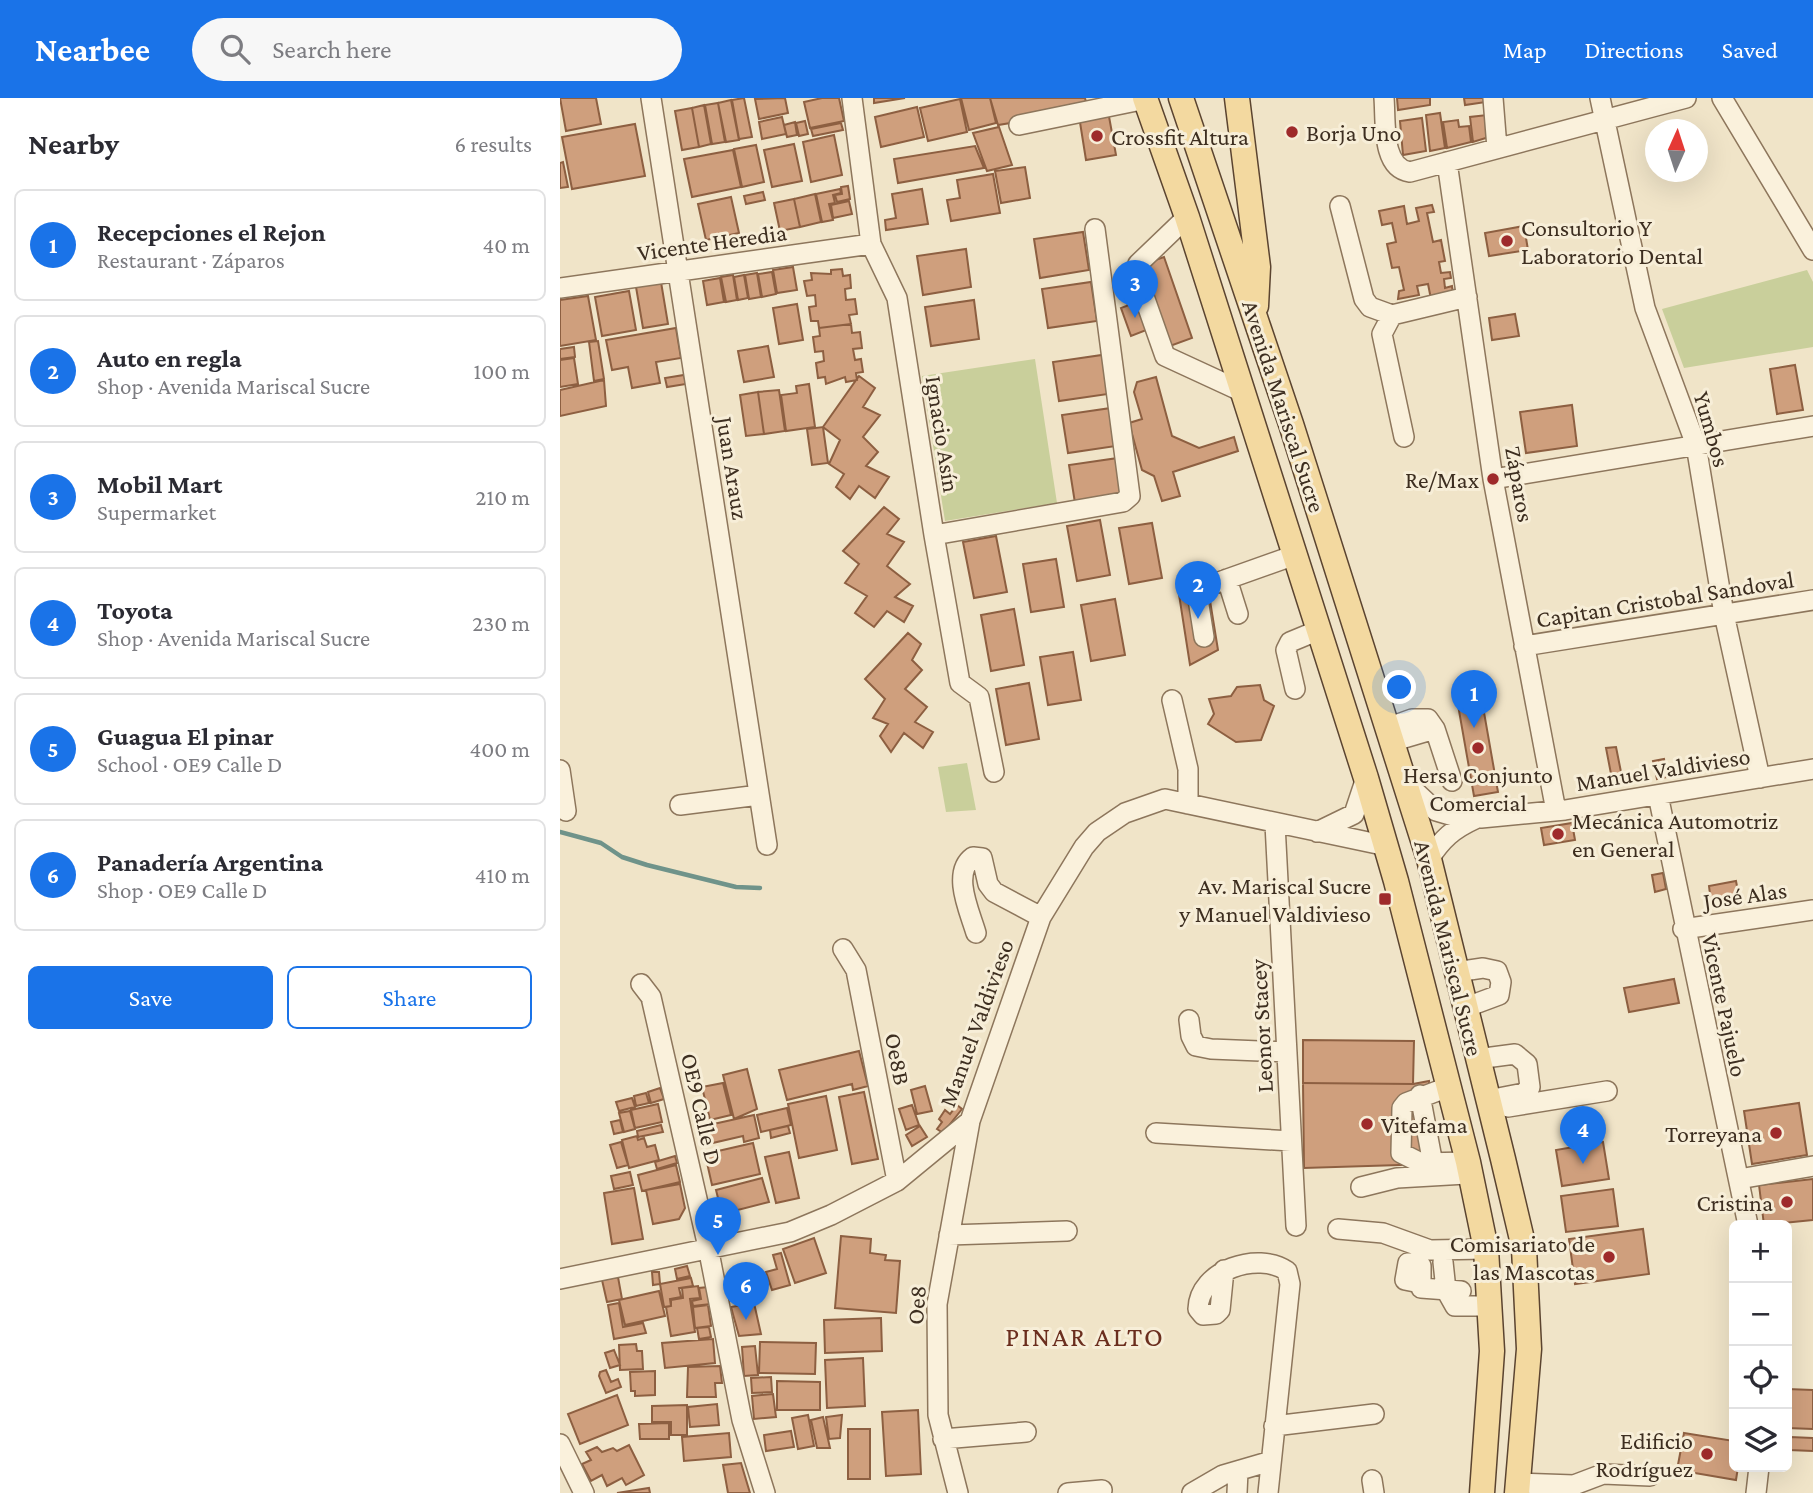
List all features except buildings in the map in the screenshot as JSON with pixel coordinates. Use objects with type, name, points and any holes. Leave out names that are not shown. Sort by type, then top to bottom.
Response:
[{"type":"main road","name":"Avenida Mariscal Sucre","points":[[1146,98],[1187,217],[1387,846],[1469,1168],[1486,1248],[1492,1350],[1482,1493]]},
{"type":"main road","name":"Avenida Mariscal Sucre","points":[[1181,98],[1255,317],[1429,859],[1524,1248],[1529,1349],[1517,1488]]},
{"type":"main road","points":[[1237,98],[1258,267],[1255,317]]},
{"type":"main road","points":[[1430,1015],[1464,1007]]},
{"type":"street","name":"Juan Arauz","points":[[652,98],[767,845]]},
{"type":"street","name":"Ignacio Asín","points":[[852,98],[872,244],[897,298],[960,683],[979,697],[994,772]]},
{"type":"street","points":[[1019,125],[1146,98]]},
{"type":"street","points":[[1384,98],[1391,162],[1399,171],[1409,172],[1686,98]]},
{"type":"street","points":[[1493,98],[1497,148]]},
{"type":"street","name":"Yumbos","points":[[1600,98],[1645,308],[1696,445],[1724,614],[1760,778]]},
{"type":"street","points":[[1722,98],[1813,250]]},
{"type":"street","name":"Záparos","points":[[1447,162],[1493,479],[1556,811]]},
{"type":"street","points":[[1340,206],[1364,299],[1370,307],[1392,315],[1467,296]]},
{"type":"street","points":[[1187,217],[1138,264],[1140,285],[1165,356],[1242,392]]},
{"type":"street","points":[[934,535],[1123,502],[1130,496],[1095,229]]},
{"type":"street","name":"Vicente Heredia","points":[[560,288],[872,244]]},
{"type":"street","points":[[1392,315],[1382,334],[1404,437]]},
{"type":"street","points":[[1493,479],[1813,426]]},
{"type":"street","points":[[1204,637],[1198,593],[1202,588],[1295,555]]},
{"type":"street","points":[[1227,579],[1238,614]]},
{"type":"street","name":"Capitan Cristobal Sandoval","points":[[1524,646],[1813,600]]},
{"type":"street","points":[[1295,689],[1286,650],[1290,642],[1319,630]]},
{"type":"street","points":[[1172,700],[1188,769],[1188,804]]},
{"type":"street","points":[[1389,735],[1435,729],[1452,781]]},
{"type":"street","name":"Manuel Valdivieso","points":[[1403,780],[1436,811],[1453,816],[1478,818],[1556,811],[1813,769]]},
{"type":"street","points":[[560,770],[566,811]]},
{"type":"street","points":[[1316,832],[1353,815],[1361,799],[1366,778]]},
{"type":"street","points":[[680,805],[759,795]]},
{"type":"street","name":"Vicente Pajuelo","points":[[1658,795],[1683,929],[1747,1220]]},
{"type":"street","name":"Manuel Valdivieso","points":[[560,1279],[790,1232],[831,1215],[897,1181],[970,1121],[1041,917],[1077,858],[1097,832],[1125,813],[1146,803],[1165,799],[1387,846]]},
{"type":"street","name":"Manuel Valdivieso","points":[[1429,859],[1441,840],[1455,828],[1478,818]]},
{"type":"street","name":"Leonor Stacey","points":[[1275,824],[1296,1226]]},
{"type":"street","points":[[976,933],[963,881],[963,870],[973,857],[978,856],[984,862],[988,884],[994,892],[1041,917]]},
{"type":"street","name":"José Alas","points":[[1683,929],[1813,910]]},
{"type":"street","name":"Oe8B","points":[[843,949],[856,970],[897,1181]]},
{"type":"street","points":[[1456,972],[1489,968],[1497,971],[1501,982],[1499,995],[1464,1007]]},
{"type":"street","name":"OE9 Calle D","points":[[641,984],[651,996],[708,1247],[742,1420],[765,1493]]},
{"type":"street","points":[[1189,1020],[1191,1036],[1196,1046],[1287,1052]]},
{"type":"street","points":[[1477,1059],[1515,1054],[1521,1056],[1529,1072],[1530,1087],[1524,1093],[1489,1105]]},
{"type":"street","points":[[1448,1087],[1411,1098],[1402,1108],[1400,1147],[1406,1158],[1469,1168]]},
{"type":"street","points":[[1489,1105],[1607,1091]]},
{"type":"street","points":[[1420,1095],[1433,1164]]},
{"type":"street","name":"Oe8","points":[[958,1493],[938,1415],[937,1304],[970,1121]]},
{"type":"street","points":[[1156,1133],[1292,1141]]},
{"type":"street","points":[[1739,1179],[1813,1166]]},
{"type":"street","points":[[1361,1187],[1397,1178],[1443,1178],[1469,1168]]},
{"type":"street","points":[[1338,1228],[1375,1231],[1412,1241],[1430,1250],[1486,1248]]},
{"type":"street","points":[[950,1235],[1067,1231]]},
{"type":"street","points":[[1443,1262],[1453,1290],[1455,1306],[1489,1306]]},
{"type":"street","points":[[1224,1270],[1237,1265],[1277,1264],[1287,1271],[1290,1284],[1268,1493]]},
{"type":"street","points":[[1420,1283],[1424,1289],[1453,1290]]},
{"type":"street","points":[[1274,1426],[1374,1414]]},
{"type":"street","points":[[943,1439],[1026,1432]]},
{"type":"street","points":[[560,1444],[584,1493]]},
{"type":"street","points":[[1192,1493],[1238,1471],[1271,1461]]},
{"type":"street","points":[[1237,1493],[1238,1471]]},
{"type":"street","points":[[1756,1493],[1758,1472]]},
{"type":"street","points":[[1517,1488],[1574,1485],[1603,1474],[1650,1476]]},
{"type":"street","points":[[1068,1493],[1102,1490]]},
{"type":"green space","points":[[1807,270],[1813,282],[1813,347],[1684,368],[1662,309]]},
{"type":"green space","points":[[1035,359],[1057,503],[945,521],[922,376]]},
{"type":"green space","points":[[967,763],[976,810],[946,812],[938,767]]},
{"type":"waterway","points":[[560,832],[601,843],[622,857],[647,865],[736,887],[760,888]]},
{"type":"place","name":"Borja Uno","points":[[1292,132]]},
{"type":"place","name":"Crossfit Altura","points":[[1097,136]]},
{"type":"place","name":"Consultorio Y Laboratorio Dental","points":[[1507,241]]},
{"type":"place","name":"Mobil Mart","points":[[1135,318]]},
{"type":"place","name":"Re/Max","points":[[1493,479]]},
{"type":"place","name":"Auto en regla","points":[[1198,619]]},
{"type":"place","name":"Recepciones el Rejon","points":[[1474,728]]},
{"type":"place","name":"Hersa Conjunto Comercial","points":[[1478,748]]},
{"type":"place","name":"Mecánica Automotriz en General","points":[[1558,834]]},
{"type":"place","name":"Av. Mariscal Sucre y Manuel Valdivieso","points":[[1385,899]]},
{"type":"place","name":"Vitefama","points":[[1367,1124]]},
{"type":"place","name":"Torreyana","points":[[1776,1133]]},
{"type":"place","name":"Toyota","points":[[1583,1164]]},
{"type":"place","name":"Cristina","points":[[1787,1202]]},
{"type":"place","name":"Guagua El pinar","points":[[718,1255]]},
{"type":"place","name":"Comisariato de las Mascotas","points":[[1609,1257]]},
{"type":"place","name":"Panadería Argentina","points":[[746,1320]]},
{"type":"place","name":"Edificio Rodríguez","points":[[1707,1454]]},
{"type":"district","name":"PINAR ALTO","points":[[1085,1336]]}]
